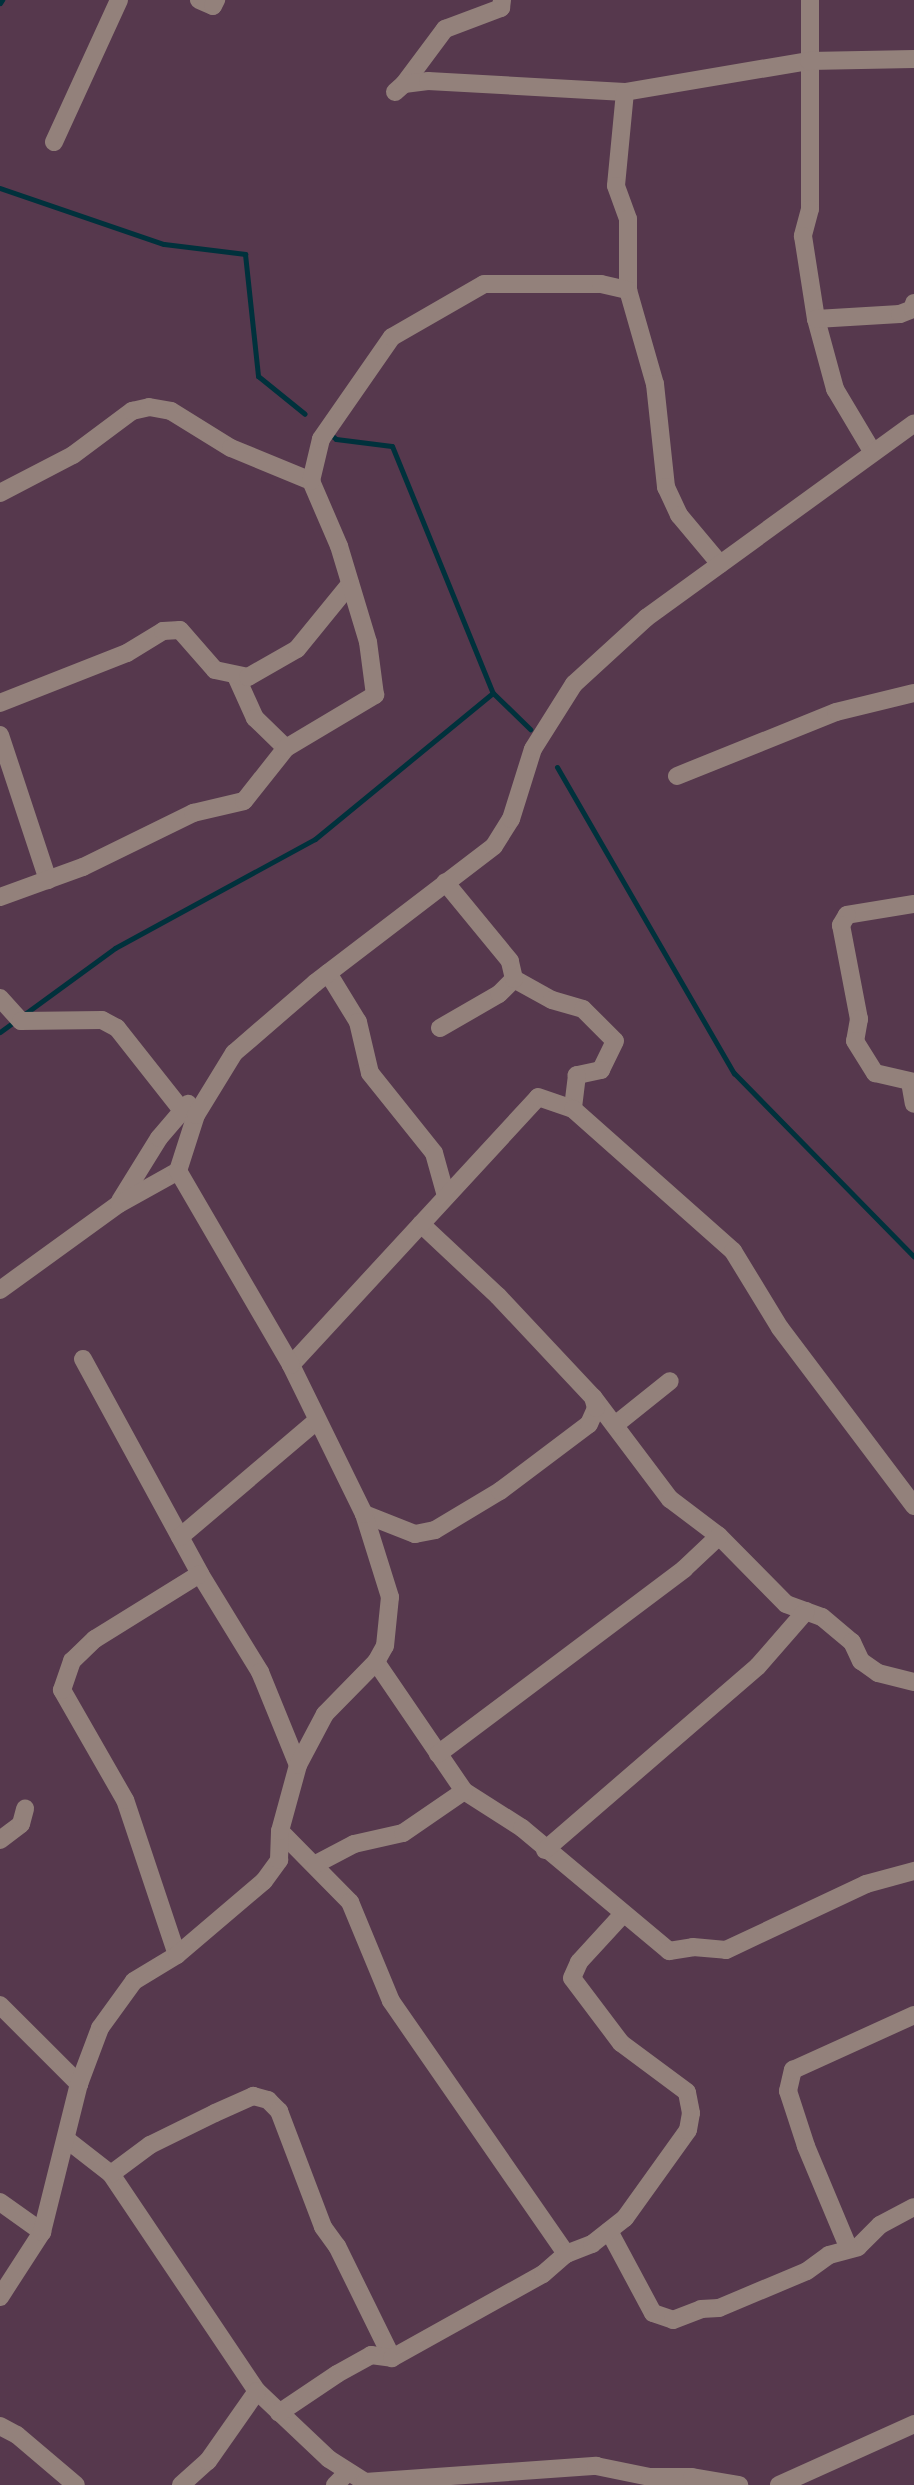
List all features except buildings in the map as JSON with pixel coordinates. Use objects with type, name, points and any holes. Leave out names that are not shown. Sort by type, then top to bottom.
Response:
[{"type":"street","points":[[54,142],[118,0]]},
{"type":"street","points":[[199,0],[213,6],[216,0]]},
{"type":"street","points":[[502,0],[501,8],[445,29],[400,88],[428,81],[625,92],[809,61],[914,59]]},
{"type":"street","points":[[810,0],[810,209],[803,236],[816,319],[835,389],[872,451]]},
{"type":"street","points":[[625,92],[616,186],[628,219],[628,290],[655,384],[666,486],[679,515],[720,564]]},
{"type":"street","points":[[0,897],[48,880],[193,813],[244,801],[286,748],[375,695],[368,642],[339,546],[311,481],[321,439],[392,337],[484,284],[601,284],[628,290]]},
{"type":"street","points":[[816,319],[900,314],[913,309],[914,303]]},
{"type":"street","points":[[0,493],[73,454],[132,411],[149,407],[171,411],[231,448],[311,481]]},
{"type":"street","points":[[0,1290],[119,1204],[178,1171],[195,1115],[233,1053],[328,973],[500,837],[511,819],[533,749],[574,684],[646,618],[914,423]]},
{"type":"street","points":[[0,703],[127,653],[163,631],[180,630],[215,670],[248,677],[297,649],[350,584]]},
{"type":"street","points":[[236,676],[255,718],[286,748]]},
{"type":"street","points":[[677,776],[836,712],[914,693]]},
{"type":"street","points":[[0,735],[48,880]]},
{"type":"street","points":[[445,882],[510,961],[514,979],[552,1000],[583,1009],[615,1041],[601,1070],[577,1075],[573,1110]]},
{"type":"street","points":[[914,904],[847,915],[841,925],[859,1019],[855,1041],[875,1073],[912,1082],[914,1104]]},
{"type":"street","points":[[328,973],[358,1022],[370,1073],[434,1153],[446,1196]]},
{"type":"street","points":[[440,1028],[499,994],[514,979]]},
{"type":"street","points":[[0,998],[21,1021],[102,1020],[117,1028],[181,1109]]},
{"type":"street","points":[[119,1204],[181,1109],[213,1082]]},
{"type":"street","points":[[291,1365],[538,1097],[573,1110],[733,1251],[780,1328],[871,1455],[914,1506]]},
{"type":"street","points":[[0,2297],[42,2232],[79,2084],[100,2028],[134,1981],[177,1955],[264,1881],[279,1860],[280,1831],[298,1765],[325,1714],[376,1662],[385,1646],[390,1598],[364,1514],[316,1422],[291,1365],[178,1171]]},
{"type":"street","points":[[421,1224],[498,1296],[593,1397],[670,1499],[719,1536],[786,1604],[822,1617],[852,1642],[861,1661],[878,1673],[914,1682]]},
{"type":"street","points":[[83,1359],[200,1574],[261,1672],[298,1765]]},
{"type":"street","points":[[615,1425],[670,1381]]},
{"type":"street","points":[[364,1514],[415,1534],[435,1530],[500,1491],[589,1424],[596,1408],[593,1397]]},
{"type":"street","points":[[180,1537],[316,1422]]},
{"type":"street","points":[[438,1754],[684,1569],[719,1536]]},
{"type":"street","points":[[177,1955],[125,1800],[62,1690],[72,1661],[95,1639],[200,1574]]},
{"type":"street","points":[[545,1850],[758,1666],[806,1611]]},
{"type":"street","points":[[376,1662],[464,1791],[522,1828],[545,1850],[670,1951],[693,1947],[726,1950],[866,1884],[914,1871]]},
{"type":"street","points":[[316,1864],[354,1844],[403,1833],[464,1791]]},
{"type":"street","points":[[0,1840],[21,1824],[25,1809]]},
{"type":"street","points":[[280,1831],[316,1864],[350,1902],[391,2001],[566,2254]]},
{"type":"street","points":[[279,2413],[371,2355],[392,2358],[542,2274],[566,2254],[609,2231],[625,2218],[688,2130],[691,2113],[687,2092],[621,2043],[572,1978],[579,1962],[624,1914]]},
{"type":"street","points":[[0,2005],[79,2084]]},
{"type":"street","points":[[849,2249],[806,2146],[788,2091],[793,2070],[914,2015]]},
{"type":"street","points":[[111,2174],[150,2145],[215,2113],[253,2096],[268,2100],[279,2111],[323,2227],[392,2358]]},
{"type":"street","points":[[66,2139],[111,2174],[257,2391],[342,2479],[365,2482],[468,2480],[596,2466],[650,2477],[739,2485]]},
{"type":"street","points":[[0,2202],[42,2232]]},
{"type":"street","points":[[609,2231],[653,2314],[673,2320],[701,2309],[719,2308],[849,2249],[914,2207]]},
{"type":"street","points":[[181,2485],[208,2461],[257,2391]]},
{"type":"street","points":[[779,2485],[914,2424]]},
{"type":"street","points":[[0,2426],[17,2435],[76,2485]]},
{"type":"waterway","points":[[0,188],[164,244],[245,254],[258,376],[305,414]]},
{"type":"waterway","points":[[329,433],[336,439],[392,446],[493,693],[530,729]]},
{"type":"waterway","points":[[0,1032],[115,948],[315,839],[493,693]]},
{"type":"waterway","points":[[557,767],[734,1073],[914,1257]]}]
